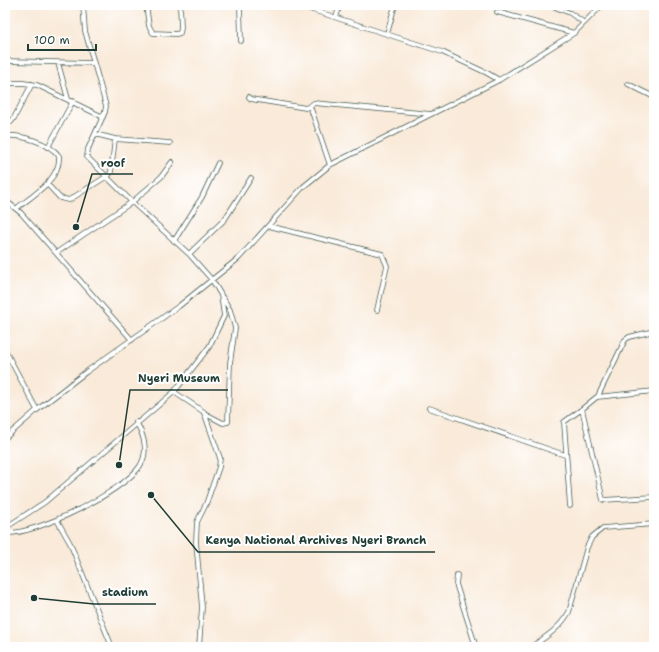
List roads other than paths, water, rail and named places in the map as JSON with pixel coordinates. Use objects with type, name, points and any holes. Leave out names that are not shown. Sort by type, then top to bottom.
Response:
[{"type":"street","points":[[83,5],[85,31],[106,106],[103,117],[88,149],[87,157],[132,202],[188,254],[212,280],[230,310],[235,328],[230,363],[228,422],[223,423],[174,392]]},
{"type":"street","points":[[146,5],[149,26],[153,33],[176,34],[180,33],[182,28],[180,5]]},
{"type":"street","points":[[240,5],[241,41]]},
{"type":"street","points":[[297,5],[442,52],[499,80]]},
{"type":"street","points":[[336,17],[340,5]]},
{"type":"street","points":[[387,34],[395,5]]},
{"type":"street","points":[[550,5],[570,13],[583,22]]},
{"type":"street","points":[[5,438],[37,410],[86,372],[132,340],[239,258],[303,187],[330,165],[499,80],[574,33],[583,22],[602,5]]},
{"type":"street","points":[[497,12],[574,33]]},
{"type":"street","points":[[5,61],[93,63]]},
{"type":"street","points":[[58,63],[68,99]]},
{"type":"street","points":[[5,83],[32,84],[73,101],[103,117]]},
{"type":"street","points":[[5,124],[8,124],[14,118],[32,84]]},
{"type":"street","points":[[628,84],[654,97]]},
{"type":"street","points":[[249,97],[251,99],[306,108],[314,103],[432,114]]},
{"type":"street","points":[[48,147],[73,101]]},
{"type":"street","points":[[310,106],[330,165]]},
{"type":"street","points":[[95,134],[115,139],[170,143]]},
{"type":"street","points":[[5,136],[18,135],[48,147],[57,154],[60,161],[53,176],[47,184],[17,208]]},
{"type":"street","points":[[47,184],[60,198],[69,200],[106,177],[111,172],[115,139]]},
{"type":"street","points":[[56,252],[132,202],[161,177],[172,162]]},
{"type":"street","points":[[174,241],[202,197],[218,163]]},
{"type":"street","points":[[188,254],[225,219],[250,178]]},
{"type":"street","points":[[5,200],[17,208],[132,340]]},
{"type":"street","points":[[269,226],[382,254],[387,266],[377,310]]},
{"type":"street","points":[[62,264],[132,340]]},
{"type":"street","points":[[5,528],[45,502],[136,422],[174,392],[209,347],[222,324],[224,316],[221,295]]},
{"type":"street","points":[[570,506],[563,423],[597,397],[625,340],[633,336],[654,331]]},
{"type":"street","points":[[5,350],[37,410]]},
{"type":"street","points":[[597,397],[654,391]]},
{"type":"street","points":[[430,408],[565,454]]},
{"type":"street","points":[[582,409],[603,500],[654,497]]},
{"type":"street","points":[[199,647],[202,607],[196,542],[197,522],[206,504],[219,468],[220,458],[204,412]]},
{"type":"street","points":[[5,533],[22,531],[57,520],[93,503],[132,476],[141,465],[144,456],[144,437],[136,422]]},
{"type":"street","points":[[5,435],[12,432]]},
{"type":"street","points":[[57,520],[70,543],[112,647]]},
{"type":"street","points":[[531,647],[551,633],[564,621],[569,612],[587,547],[592,537],[603,528],[654,524]]},
{"type":"street","points":[[457,575],[456,584],[475,644],[479,647]]},
{"type":"place","name":"roof","points":[[76,227]]},
{"type":"place","name":"Nyeri Museum","points":[[119,465]]},
{"type":"place","name":"Kenya National Archives Nyeri Branch","points":[[151,495]]},
{"type":"place","name":"stadium","points":[[34,598]]}]
